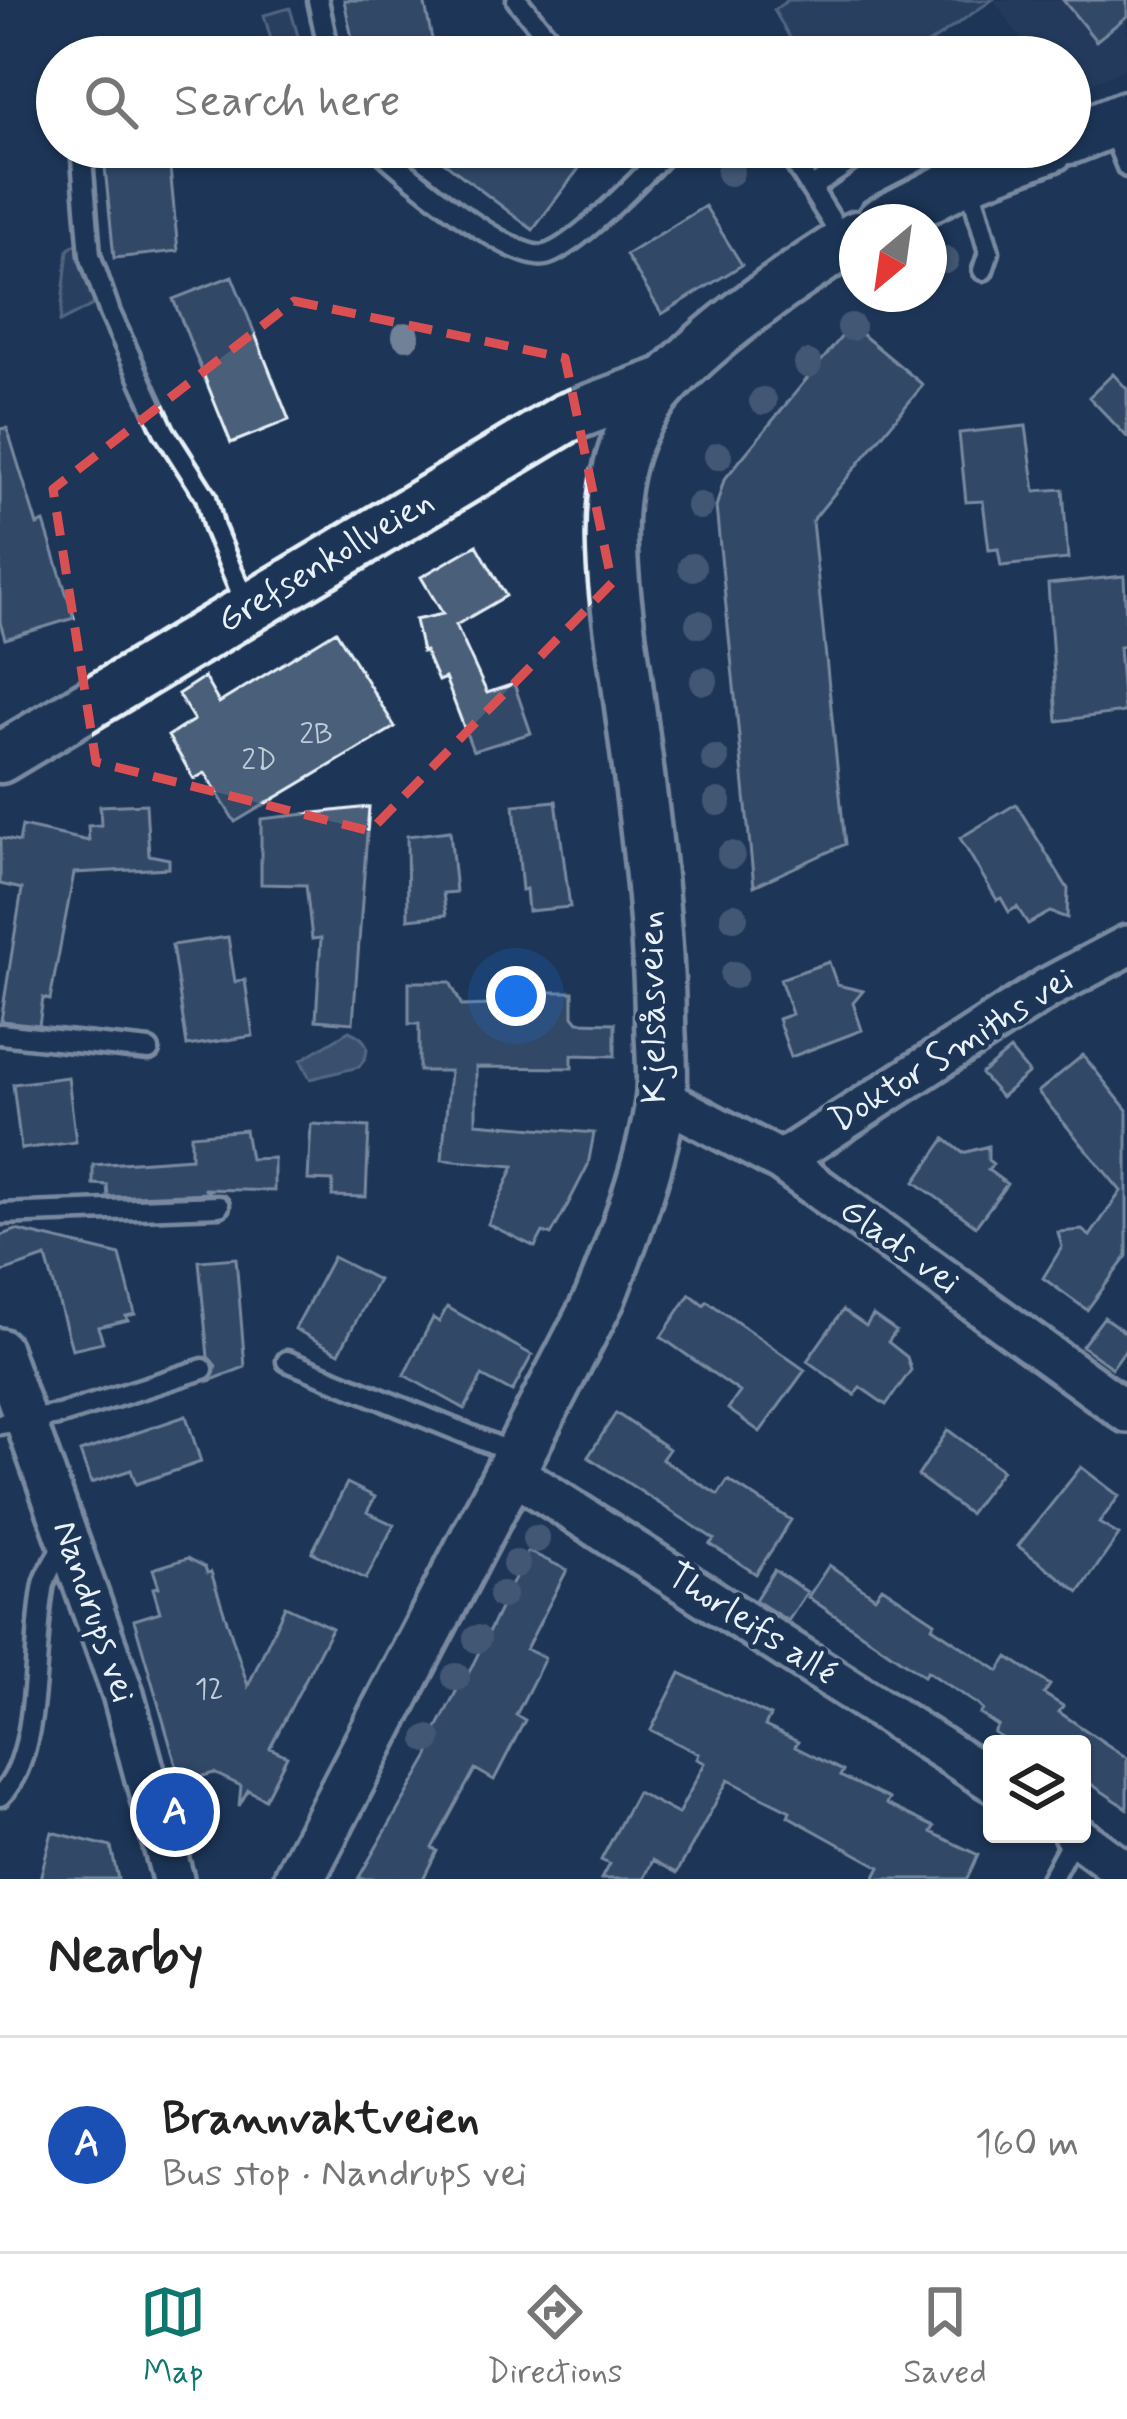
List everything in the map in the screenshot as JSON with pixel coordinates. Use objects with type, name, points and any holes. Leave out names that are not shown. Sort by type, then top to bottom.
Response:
[{"type":"street","name":"Kjelsåsveien","points":[[918,204],[994,168]]},
{"type":"street","name":"Kjelsåsveien","points":[[299,1879],[600,1298],[631,1217],[661,1098],[656,920],[615,592],[613,514],[625,447],[662,383],[790,281],[839,249]]},
{"type":"street","name":"Grefsenkollveien","points":[[2,755],[566,418],[662,383]]},
{"type":"street","name":"Doktor Smiths vei","points":[[781,1161],[1048,988],[1127,946]]},
{"type":"street","name":"Glads vei","points":[[661,1098],[781,1161],[1127,1412]]},
{"type":"street","name":"Nandrups vei","points":[[0,1349],[13,1423],[69,1537],[123,1694],[173,1879]]},
{"type":"street","name":"Thorleifs allé","points":[[513,1462],[983,1775]]},
{"type":"street","points":[[1086,1843],[1127,1873]]},
{"type":"lane","points":[[318,0],[326,36]]},
{"type":"lane","points":[[517,0],[547,36]]},
{"type":"lane","points":[[83,168],[90,255],[110,313],[164,431],[206,497],[248,609]]},
{"type":"lane","points":[[404,168],[503,246],[529,256],[548,255],[579,233],[649,168]]},
{"type":"lane","points":[[800,168],[839,212]]},
{"type":"lane","points":[[813,187],[841,168]]},
{"type":"lane","points":[[967,178],[989,251],[983,270]]},
{"type":"lane","points":[[0,1034],[149,1050]]},
{"type":"lane","points":[[0,1214],[219,1206]]},
{"type":"lane","points":[[287,1361],[513,1462]]},
{"type":"lane","points":[[13,1423],[203,1369]]},
{"type":"lane","points":[[2,1798],[18,1767],[35,1690],[45,1580],[69,1537]]},
{"type":"lane","points":[[1051,1879],[1069,1843]]},
{"type":"highlighted area","points":[[294,301],[565,358],[612,583],[370,831],[96,762],[53,489]]},
{"type":"shaded area","points":[[788,0],[992,0],[940,36],[789,36],[774,10]]},
{"type":"shaded area","points":[[994,0],[1127,0],[1127,68],[1091,83],[1091,36],[1019,36]]},
{"type":"shaded area","points":[[290,8],[298,36],[270,36],[264,15]]},
{"type":"shaded area","points":[[80,246],[95,304],[60,322],[68,250]]},
{"type":"shaded area","points":[[349,1031],[366,1046],[359,1067],[310,1079],[301,1060]]},
{"type":"building","points":[[344,0],[424,0],[431,36],[352,36]]},
{"type":"building","points":[[1063,0],[1127,0],[1127,16],[1096,41]]},
{"type":"building","points":[[105,168],[170,168],[178,251],[114,258]]},
{"type":"building","points":[[452,168],[579,168],[533,230]]},
{"type":"building","points":[[705,206],[742,265],[662,314],[626,255]]},
{"type":"building","points":[[232,276],[289,420],[231,443],[173,299]]},
{"type":"building","points":[[851,325],[923,385],[812,521],[845,844],[754,886],[716,507],[724,480]]},
{"type":"building","points":[[1113,374],[1127,389],[1127,437],[1089,397]]},
{"type":"building","points":[[1026,426],[1035,491],[1063,489],[1068,559],[1001,566],[998,549],[989,550],[983,501],[966,502],[959,433]]},
{"type":"building","points":[[7,428],[37,525],[44,522],[74,618],[5,639],[0,622],[0,429]]},
{"type":"building","points":[[477,545],[506,596],[456,625],[487,693],[514,684],[531,733],[473,751],[445,678],[438,681],[422,652],[415,620],[443,614],[421,577]]},
{"type":"building","points":[[1124,576],[1127,646],[1119,647],[1124,712],[1057,721],[1048,584]]},
{"type":"building","points":[[336,631],[395,727],[235,822],[205,773],[194,779],[168,736],[194,720],[178,694],[204,677],[219,703]]},
{"type":"building","points":[[556,801],[570,907],[528,911],[514,805]]},
{"type":"building","points":[[146,804],[149,855],[169,859],[169,868],[74,873],[50,1000],[43,998],[39,1025],[1,1021],[22,889],[0,884],[0,838],[19,842],[22,826],[89,841],[88,826],[101,825],[100,806]]},
{"type":"building","points":[[1016,804],[1068,889],[1067,918],[1050,912],[1028,924],[1017,907],[1009,912],[960,838]]},
{"type":"building","points":[[369,807],[353,1023],[316,1020],[321,938],[312,939],[306,885],[261,884],[261,819]]},
{"type":"building","points":[[450,831],[456,892],[443,893],[446,915],[408,919],[407,836]]},
{"type":"building","points":[[228,937],[235,982],[245,980],[253,1036],[187,1046],[172,945]]},
{"type":"building","points":[[829,962],[837,985],[863,991],[853,1003],[862,1030],[791,1057],[778,1019],[792,1014],[780,979]]},
{"type":"building","points":[[409,982],[450,982],[462,1006],[520,1004],[520,992],[573,992],[573,1016],[578,1022],[615,1023],[615,1056],[572,1055],[572,1068],[476,1067],[476,1123],[594,1133],[588,1165],[565,1210],[551,1235],[543,1232],[535,1247],[488,1224],[514,1166],[442,1160],[450,1071],[419,1071],[419,1024],[409,1024]]},
{"type":"building","points":[[1010,1050],[1029,1073],[1001,1097],[981,1074]]},
{"type":"building","points":[[1083,1055],[1127,1110],[1127,1256],[1087,1310],[1043,1278],[1062,1247],[1058,1232],[1082,1230],[1090,1236],[1121,1191],[1038,1092]]},
{"type":"building","points":[[68,1077],[76,1142],[21,1149],[13,1084]]},
{"type":"building","points":[[311,1124],[369,1127],[366,1197],[332,1196],[333,1181],[308,1180]]},
{"type":"building","points":[[245,1130],[250,1159],[274,1158],[274,1191],[204,1189],[211,1193],[108,1197],[107,1185],[93,1184],[93,1165],[191,1158],[191,1135]]},
{"type":"building","points":[[945,1139],[963,1153],[988,1146],[988,1160],[993,1164],[988,1170],[1007,1184],[976,1226],[915,1182]]},
{"type":"building","points":[[16,1230],[120,1255],[135,1314],[98,1327],[103,1342],[72,1349],[46,1257],[0,1273],[0,1236]]},
{"type":"building","points":[[333,1257],[378,1280],[339,1353],[295,1329]]},
{"type":"building","points":[[236,1258],[245,1367],[209,1381],[216,1366],[208,1357],[199,1261]]},
{"type":"building","points":[[690,1294],[805,1370],[760,1432],[728,1409],[740,1392],[661,1337]]},
{"type":"building","points":[[447,1307],[532,1355],[512,1392],[482,1376],[465,1409],[404,1375],[433,1318],[439,1322]]},
{"type":"building","points":[[843,1310],[866,1326],[873,1315],[896,1331],[888,1342],[907,1357],[911,1370],[886,1405],[860,1387],[855,1395],[807,1361]]},
{"type":"building","points":[[1104,1317],[1127,1334],[1127,1347],[1112,1368],[1082,1346]]},
{"type":"building","points":[[616,1413],[669,1449],[662,1459],[718,1495],[728,1480],[791,1520],[756,1574],[710,1544],[714,1539],[588,1457]]},
{"type":"building","points":[[186,1416],[201,1462],[136,1484],[131,1470],[91,1483],[80,1452]]},
{"type":"building","points":[[948,1430],[1002,1470],[969,1514],[918,1476]]},
{"type":"building","points":[[1081,1467],[1119,1496],[1099,1523],[1119,1535],[1079,1592],[1018,1546]]},
{"type":"building","points":[[347,1483],[375,1497],[367,1512],[394,1525],[366,1579],[312,1552]]},
{"type":"building","points":[[528,1551],[567,1570],[526,1649],[545,1658],[516,1715],[525,1720],[494,1780],[475,1769],[432,1848],[437,1851],[423,1879],[358,1879],[429,1756],[432,1747],[428,1745],[462,1687]]},
{"type":"building","points":[[188,1558],[211,1572],[248,1686],[285,1606],[332,1628],[270,1748],[287,1756],[265,1799],[248,1790],[239,1806],[241,1786],[214,1773],[181,1782],[134,1620],[160,1612],[153,1569]]},
{"type":"building","points":[[829,1565],[875,1597],[882,1587],[999,1671],[1008,1657],[1050,1685],[1044,1694],[1063,1706],[1059,1712],[1127,1758],[1127,1808],[1091,1784],[1091,1735],[997,1735],[998,1726],[980,1714],[983,1710],[977,1704],[927,1671],[924,1676],[808,1597]]},
{"type":"building","points":[[774,1570],[807,1592],[788,1621],[755,1600]]},
{"type":"building","points":[[680,1673],[770,1716],[765,1726],[798,1742],[795,1747],[889,1799],[886,1804],[934,1827],[931,1832],[978,1855],[967,1879],[874,1879],[880,1867],[788,1816],[790,1811],[728,1780],[677,1873],[653,1860],[644,1879],[601,1879],[609,1864],[601,1860],[637,1792],[678,1814],[705,1763],[697,1759],[699,1754],[651,1730]]},
{"type":"building","points":[[52,1832],[111,1847],[118,1879],[40,1879]]},
{"type":"place","name":"Brannvaktveien","points":[[175,1812]]}]
